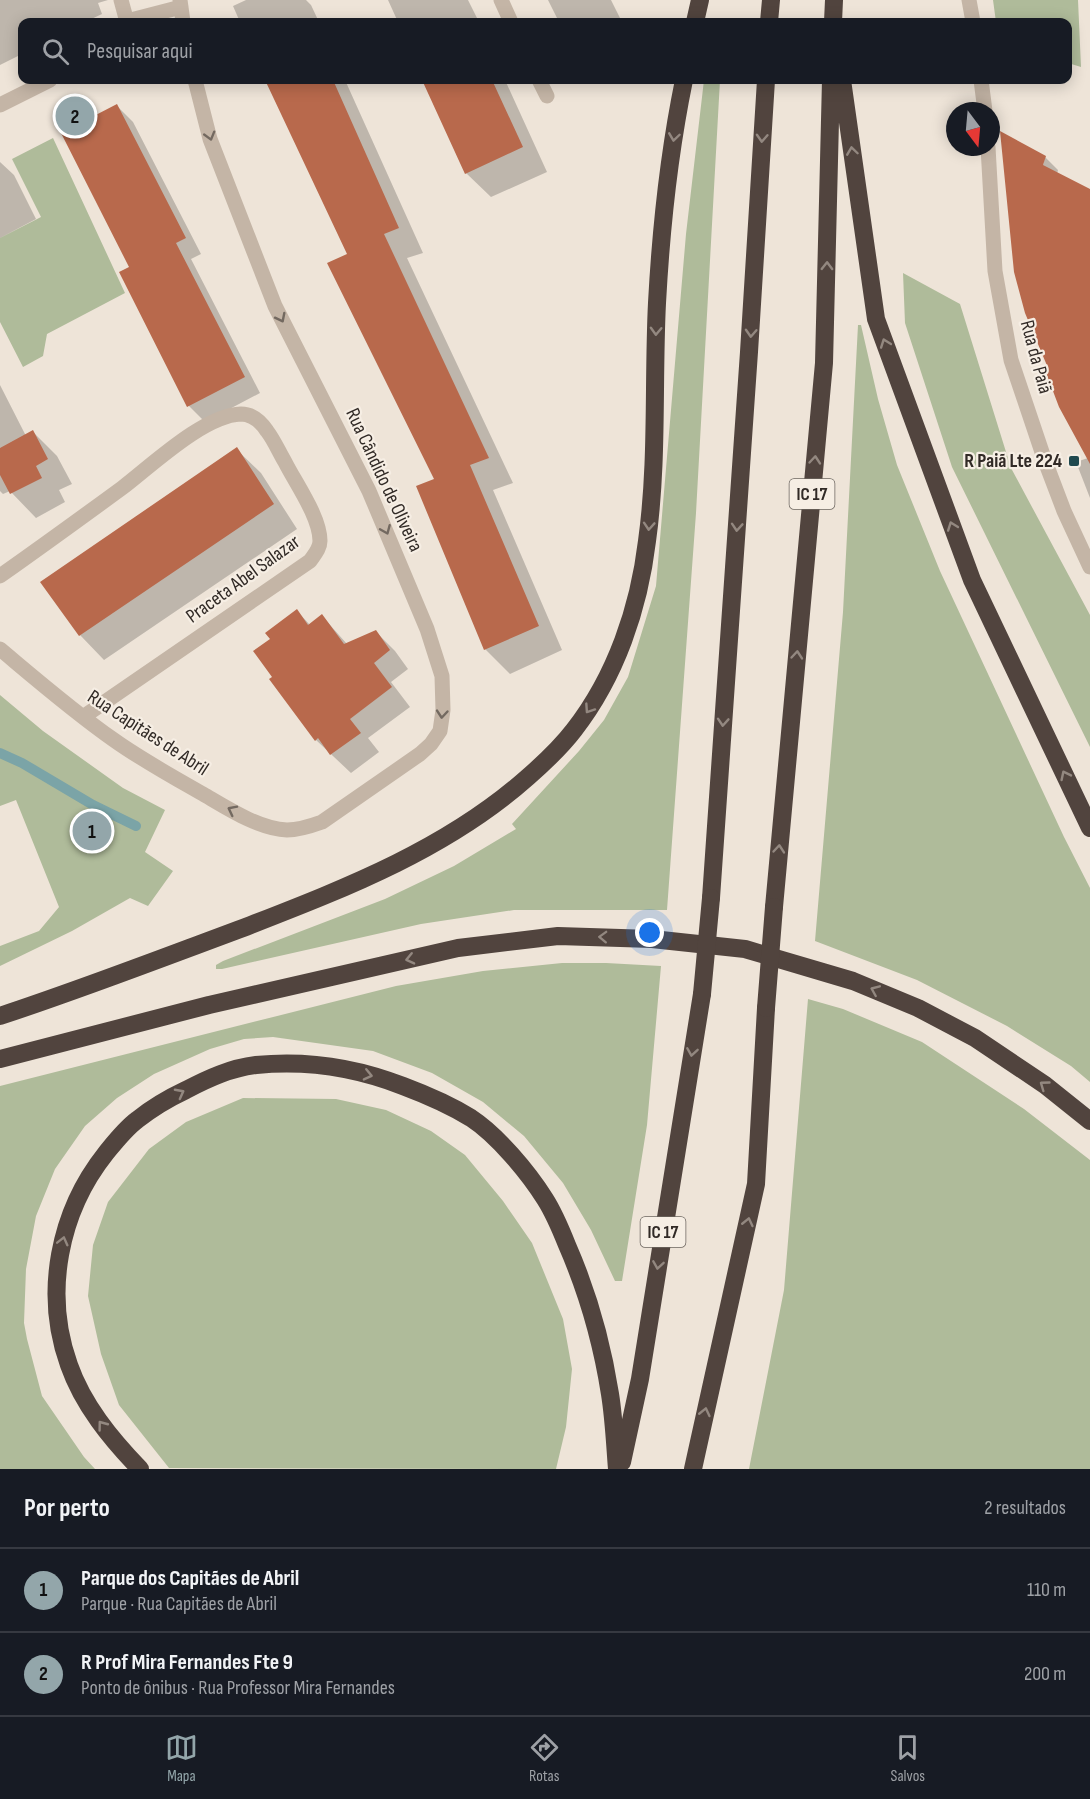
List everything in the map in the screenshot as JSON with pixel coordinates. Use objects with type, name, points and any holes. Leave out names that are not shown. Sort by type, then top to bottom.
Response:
[{"type":"highway","points":[[696,18],[700,0]]},
{"type":"highway","points":[[769,18],[771,0]]},
{"type":"highway","points":[[0,1016],[77,990],[295,908],[399,864],[506,797],[573,732],[593,702],[622,648],[640,586],[648,539],[657,303],[664,208],[683,84]]},
{"type":"highway","name":"IC 17","points":[[619,1469],[640,1379],[702,994],[711,898],[749,363],[766,84]]},
{"type":"highway","name":"IC 17","points":[[693,1469],[756,1184],[774,907],[824,363],[831,84]]},
{"type":"highway","points":[[843,84],[876,319],[972,580],[1090,828]]},
{"type":"highway","points":[[0,1059],[209,1005],[458,948],[558,936],[652,939],[745,949],[864,985],[918,1008],[975,1038],[1045,1085],[1090,1121]]},
{"type":"highway","points":[[140,1469],[87,1405],[68,1365],[59,1327],[56,1290],[61,1244],[72,1208],[91,1172],[115,1141],[145,1114],[217,1074],[255,1065],[298,1064],[330,1065],[386,1079],[433,1097],[473,1120],[508,1151],[545,1199],[581,1277],[594,1320],[610,1395],[619,1469]]},
{"type":"street","points":[[121,0],[126,18]]},
{"type":"street","points":[[501,0],[509,18]]},
{"type":"street","points":[[969,0],[972,18]]},
{"type":"street","points":[[138,18],[180,3],[182,18]]},
{"type":"street","points":[[0,105],[42,84]]},
{"type":"street","name":"Rua Cândido de Oliveira","points":[[196,84],[210,139],[275,306],[369,491],[427,629],[442,676],[443,710],[440,731],[431,744],[322,822],[287,830]]},
{"type":"street","points":[[541,84],[547,96]]},
{"type":"street","points":[[982,84],[984,102]]},
{"type":"street","name":"Rua da Paiã","points":[[989,156],[995,271],[1011,360],[1064,511],[1090,567]]},
{"type":"street","name":"Praceta Abel Salazar","points":[[2,571],[180,443],[213,422],[243,414],[256,418],[268,432],[312,512],[319,533],[320,544],[310,561],[83,717]]},
{"type":"street","name":"Rua Capitães de Abril","points":[[0,649],[83,717],[156,767],[233,812],[267,826],[287,830]]},
{"type":"green space","points":[[993,0],[1078,0],[1081,67],[1072,64],[1072,18],[995,18]]},
{"type":"green space","points":[[704,84],[720,84],[696,513],[667,910],[514,910],[421,924],[216,969],[216,965],[223,961],[385,899],[454,866],[516,829],[512,824],[579,751],[604,720],[628,677],[656,586],[686,234]]},
{"type":"green space","points":[[53,138],[125,293],[47,334],[43,356],[23,367],[0,322],[0,238],[41,217],[12,159]]},
{"type":"green space","points":[[903,273],[960,304],[1011,468],[1090,615],[1090,747],[952,467],[905,323]]},
{"type":"green space","points":[[858,325],[861,325],[878,399],[897,465],[940,571],[1090,888],[1090,1082],[1071,1066],[1007,1026],[917,980],[815,941],[843,612]]},
{"type":"green space","points":[[0,695],[43,731],[123,788],[165,810],[145,852],[173,871],[148,906],[130,898],[72,931],[0,966],[0,946],[39,931],[59,907],[16,800],[0,806]]},
{"type":"green space","points":[[562,963],[661,966],[647,1125],[622,1281],[615,1281],[591,1230],[563,1183],[524,1136],[483,1102],[432,1073],[373,1051],[273,1037],[244,1039],[210,1049],[154,1074],[117,1098],[85,1126],[55,1169],[36,1216],[26,1269],[24,1323],[27,1339],[42,1396],[84,1457],[95,1469],[0,1469],[0,1086],[396,986],[483,971]]},
{"type":"green space","points":[[808,999],[843,1009],[922,1042],[1024,1109],[1090,1160],[1090,1469],[749,1469],[784,1290]]},
{"type":"green space","points":[[243,1098],[336,1099],[386,1110],[431,1131],[465,1155],[503,1201],[532,1243],[563,1319],[572,1369],[566,1427],[556,1469],[169,1468],[119,1405],[101,1354],[88,1296],[93,1245],[108,1202],[149,1149],[186,1122]]},
{"type":"building","points":[[267,84],[335,84],[399,228],[384,234],[489,458],[470,465],[539,626],[484,650],[416,486],[434,479],[327,263],[347,254]]},
{"type":"building","points":[[424,84],[494,84],[523,147],[465,174]]},
{"type":"building","points":[[117,104],[186,238],[176,243],[245,377],[187,407],[119,272],[129,267],[61,133]]},
{"type":"building","points":[[1000,131],[1046,156],[1043,165],[1090,189],[1090,464],[1059,407],[1045,370],[1048,368],[1025,313],[1014,272]]},
{"type":"building","points":[[33,430],[48,459],[36,466],[42,478],[10,494],[0,475],[0,448]]},
{"type":"building","points":[[237,447],[274,504],[79,636],[40,582]]},
{"type":"building","points":[[297,609],[308,625],[322,614],[344,644],[376,630],[390,650],[374,663],[392,687],[350,719],[361,733],[330,755],[318,738],[315,741],[269,679],[272,677],[253,651],[270,639],[265,633]]},
{"type":"waterway","points":[[0,753],[22,763],[93,805],[136,826]]},
{"type":"place","name":"R Prof Mira Fernandes Fte 9","points":[[75,116]]},
{"type":"place","name":"R Paiã Lte 224","points":[[1074,461]]},
{"type":"place","name":"Parque dos Capitães de Abril","points":[[92,831]]}]
